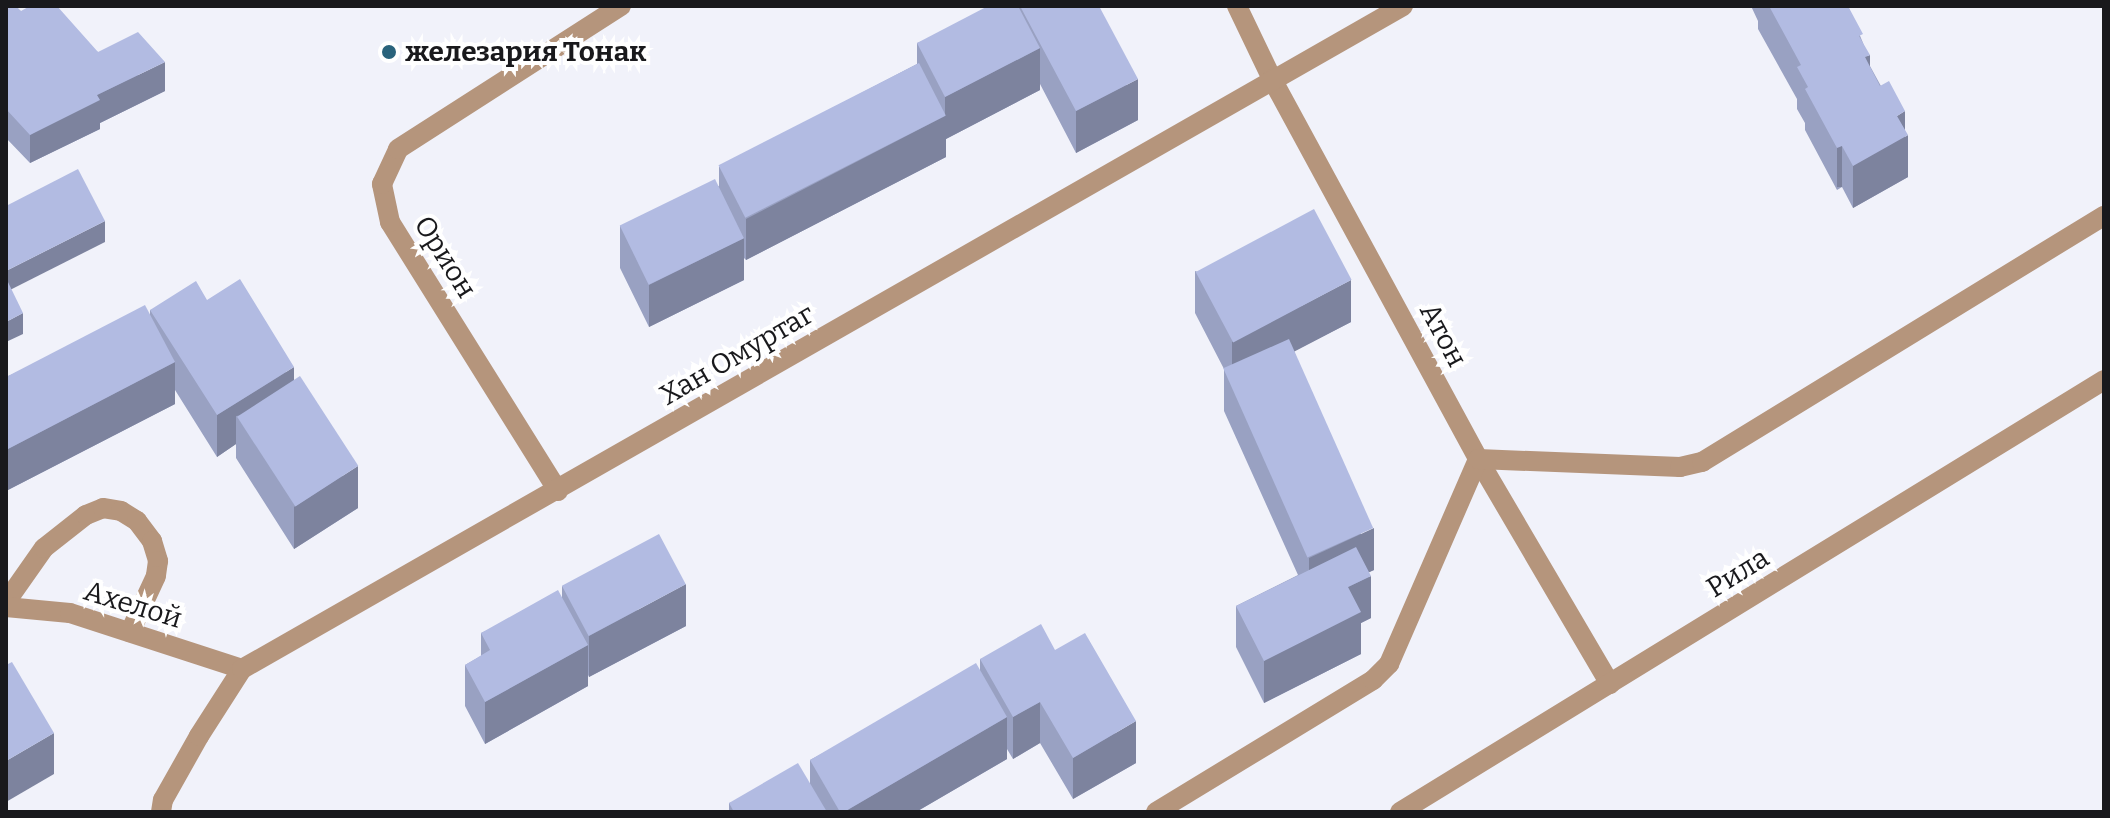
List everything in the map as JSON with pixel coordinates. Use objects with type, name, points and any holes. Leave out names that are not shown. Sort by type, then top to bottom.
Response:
[{"type":"street","name":"Орион","points":[[558,491],[390,222],[382,184],[398,149],[621,6]]},
{"type":"street","name":"Атон","points":[[1237,6],[1272,79],[1478,459],[1610,684]]},
{"type":"street","name":"Хан Омуртаг","points":[[161,812],[170,787],[242,669],[1403,6]]},
{"type":"street","points":[[1156,812],[1373,680],[1389,664],[1478,459],[1680,467],[1702,462],[2104,216]]},
{"type":"street","name":"Рила","points":[[1400,812],[2104,380]]},
{"type":"street","points":[[6,605],[44,548],[86,515],[103,508],[121,511],[137,521],[152,541],[158,561],[156,576],[130,632]]},
{"type":"street","name":"Ахелой","points":[[6,605],[70,613],[242,669]]},
{"type":"building","points":[[6,6],[16,6],[21,11],[30,6],[57,6],[98,52],[138,32],[165,62],[97,95],[100,100],[30,135],[6,109]]},
{"type":"building","points":[[988,6],[1018,6],[1040,48],[945,97],[917,43]]},
{"type":"building","points":[[1020,6],[1099,6],[1138,79],[1076,111]]},
{"type":"building","points":[[1769,6],[1848,6],[1863,34],[1859,36],[1870,55],[1865,57],[1880,86],[1889,81],[1905,111],[1897,116],[1908,135],[1853,166],[1842,146],[1837,148],[1805,89],[1808,87],[1797,67],[1801,65]]},
{"type":"building","points":[[919,63],[946,116],[745,218],[719,165]]},
{"type":"building","points":[[78,169],[105,221],[6,271],[6,206]]},
{"type":"building","points":[[715,179],[744,238],[649,285],[620,225]]},
{"type":"building","points":[[1314,209],[1352,280],[1233,343],[1196,272]]},
{"type":"building","points":[[6,278],[23,313],[6,322]]},
{"type":"building","points":[[240,279],[294,367],[217,415],[150,310],[196,281],[207,300]]},
{"type":"building","points":[[145,305],[175,362],[6,450],[6,377]]},
{"type":"building","points":[[1289,339],[1373,528],[1307,557],[1223,368]]},
{"type":"building","points":[[300,376],[358,466],[295,507],[237,417]]},
{"type":"building","points":[[659,534],[686,584],[589,636],[562,586]]},
{"type":"building","points":[[1356,547],[1371,576],[1348,587],[1361,612],[1264,661],[1236,606]]},
{"type":"building","points":[[558,590],[588,645],[485,702],[465,665],[490,650],[481,633]]},
{"type":"building","points":[[1041,624],[1055,650],[1085,633],[1136,721],[1073,758],[1040,702],[1013,717],[980,659]]},
{"type":"building","points":[[12,662],[54,733],[6,761],[6,665]]},
{"type":"building","points":[[976,663],[1007,717],[840,812],[810,760]]},
{"type":"building","points":[[798,763],[827,812],[734,812],[729,803]]},
{"type":"place","name":"железария Тонак","points":[[389,52]]}]
